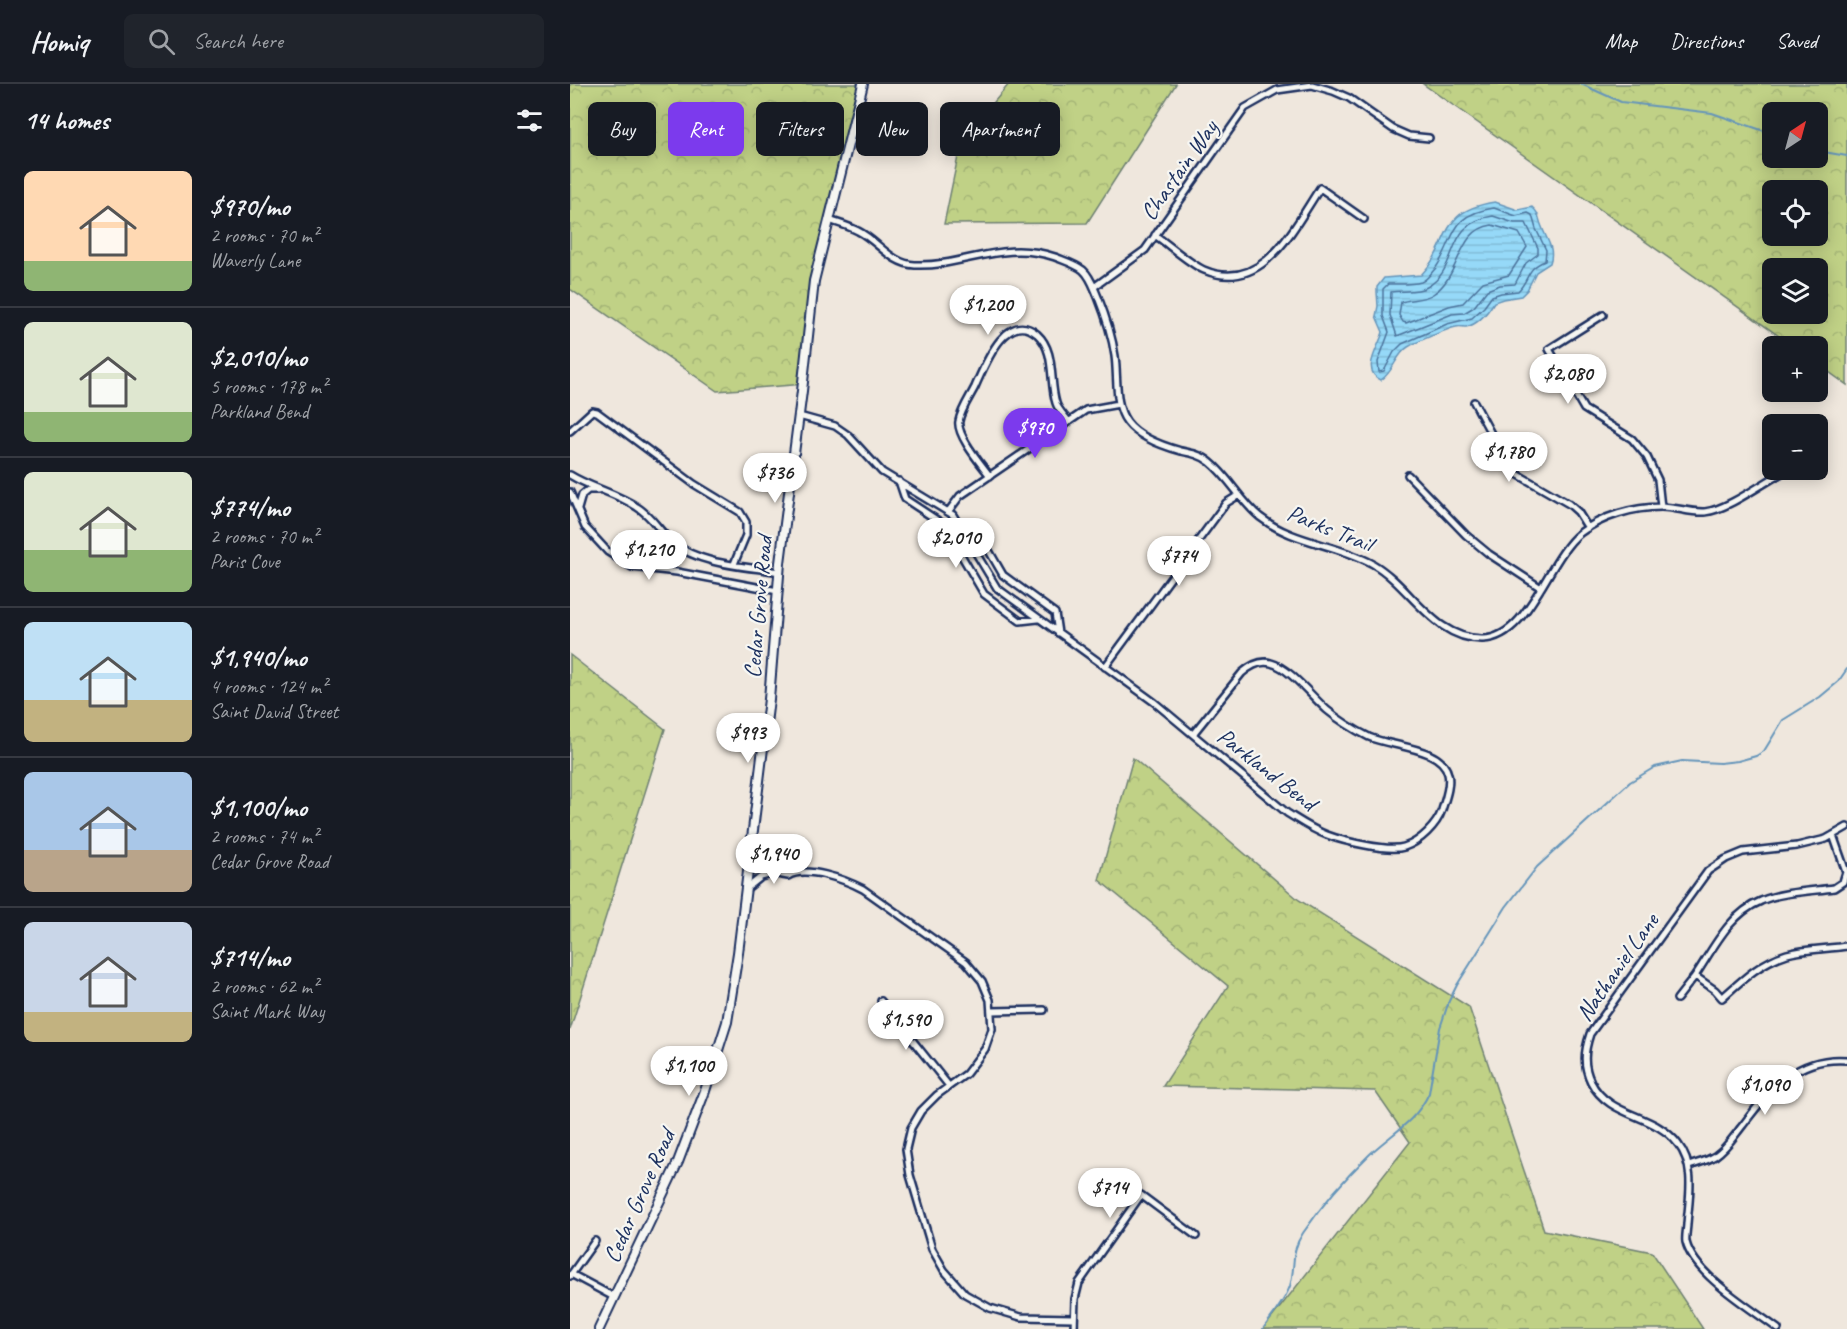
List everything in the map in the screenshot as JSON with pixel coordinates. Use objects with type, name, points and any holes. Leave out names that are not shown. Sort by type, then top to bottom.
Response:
[{"type":"main road","name":"Cedar Grove Road","points":[[599,1329],[678,1162],[705,1091],[727,1022],[750,860],[769,699],[780,572],[814,281],[863,84]]},
{"type":"street","name":"Chastain Way","points":[[1094,287],[1144,250],[1245,108],[1277,90],[1312,85],[1333,91],[1349,98],[1393,129],[1409,136],[1429,138]]},
{"type":"street","points":[[1155,235],[1204,270],[1226,275],[1248,273],[1267,261],[1278,250],[1320,188],[1364,219]]},
{"type":"street","name":"Parks Trail","points":[[829,220],[857,230],[893,259],[911,265],[933,265],[1006,250],[1049,255],[1076,266],[1090,277],[1109,325],[1115,355],[1119,404],[1125,419],[1134,430],[1150,439],[1210,461],[1258,516],[1281,530],[1304,540],[1360,557],[1381,568],[1440,625],[1460,636],[1485,639],[1508,630],[1527,612],[1562,554],[1579,533],[1605,519],[1630,510],[1661,507],[1705,512],[1724,506],[1770,480]]},
{"type":"street","points":[[1603,315],[1550,349],[1584,409],[1632,440],[1647,457],[1658,480],[1661,507]]},
{"type":"street","points":[[990,476],[961,433],[959,421],[999,339],[1012,330],[1025,328],[1037,334],[1048,348],[1056,405],[1069,422]]},
{"type":"street","points":[[1474,402],[1503,456],[1517,474],[1569,504],[1578,512],[1588,528]]},
{"type":"street","points":[[948,512],[960,496],[1086,410],[1119,404]]},
{"type":"street","points":[[570,431],[592,411],[597,412],[694,484],[740,512],[746,522],[746,535],[734,564]]},
{"type":"street","name":"Parkland Bend","points":[[799,416],[835,426],[848,435],[882,472],[953,515],[997,588],[1154,702],[1193,734],[1296,818],[1327,835],[1374,847],[1403,847],[1422,836],[1438,820],[1446,798],[1448,774],[1441,761],[1429,753],[1394,746],[1361,732],[1328,711],[1282,668],[1270,662],[1250,667],[1242,673],[1193,734]]},
{"type":"street","points":[[1408,474],[1466,535],[1489,554],[1541,588]]},
{"type":"street","points":[[570,475],[638,507],[655,522],[671,542],[688,553],[780,572]]},
{"type":"street","name":"Parkland Bend","points":[[899,481],[905,499],[943,524],[984,594],[1020,621],[1038,619]]},
{"type":"street","points":[[578,510],[582,495],[588,490],[599,490]]},
{"type":"street","points":[[570,492],[585,528],[608,552],[632,567],[677,572],[778,591]]},
{"type":"street","points":[[1105,667],[1226,504],[1239,495]]},
{"type":"street","name":"Parkland Bend","points":[[967,540],[988,549],[1004,575],[1055,613],[1058,633]]},
{"type":"street","name":"Nathaniel Lane","points":[[1778,1329],[1704,1273],[1686,1242],[1689,1166],[1679,1145],[1662,1128],[1618,1110],[1603,1099],[1587,1072],[1584,1058],[1590,1034],[1708,871],[1726,859],[1743,852],[1797,846],[1826,839],[1847,827]]},
{"type":"street","points":[[1677,999],[1724,931],[1749,908],[1768,898],[1834,888],[1843,882],[1846,872],[1833,835]]},
{"type":"street","points":[[752,840],[759,856],[776,865]]},
{"type":"street","points":[[750,860],[790,868],[794,872]]},
{"type":"street","points":[[748,869],[788,876],[794,872],[817,873],[845,880],[863,889],[966,962],[982,981],[990,1000],[992,1029],[985,1049],[966,1074],[921,1111],[911,1128],[906,1149],[910,1175],[932,1249],[944,1270],[965,1294],[990,1308],[1021,1317],[1074,1318]]},
{"type":"street","points":[[746,889],[761,877],[775,873]]},
{"type":"street","points":[[1695,976],[1722,998],[1748,974],[1770,960],[1788,954],[1847,946]]},
{"type":"street","points":[[881,1000],[949,1086]]},
{"type":"street","points":[[991,1011],[1044,1010]]},
{"type":"street","points":[[1689,1166],[1714,1157],[1728,1145],[1766,1094],[1781,1080],[1821,1061],[1847,1060]]},
{"type":"street","points":[[1074,1329],[1079,1283],[1141,1195],[1196,1236]]},
{"type":"street","points":[[595,1241],[571,1275],[614,1297]]},
{"type":"green space","points":[[570,84],[862,84],[819,267],[805,384],[717,391],[570,289]]},
{"type":"green space","points":[[1009,84],[1176,84],[1087,223],[944,224],[958,156],[1060,156],[1060,102],[994,102]]},
{"type":"green space","points":[[1423,84],[1847,84],[1847,385],[1828,371],[1828,336],[1779,336]]},
{"type":"green space","points":[[570,655],[665,729],[570,1030]]},
{"type":"green space","points":[[1133,758],[1299,900],[1469,1007],[1544,1230],[1652,1252],[1703,1329],[1263,1329],[1410,1142],[1375,1091],[1163,1086],[1228,986],[1099,880]]},
{"type":"water","points":[[1495,202],[1518,210],[1532,207],[1535,210],[1551,249],[1550,263],[1536,272],[1527,290],[1521,296],[1494,302],[1483,317],[1475,323],[1466,327],[1452,328],[1404,350],[1381,380],[1375,376],[1371,365],[1383,332],[1376,316],[1377,287],[1384,278],[1421,275],[1431,263],[1454,220],[1476,206]]},
{"type":"waterway","points":[[1581,84],[1621,102],[1712,113],[1762,130]]},
{"type":"waterway","points":[[1828,153],[1847,156]]},
{"type":"waterway","points":[[1263,1329],[1288,1292],[1296,1246],[1310,1223],[1351,1173],[1410,1120],[1424,1103],[1429,1093],[1440,1028],[1449,1001],[1506,907],[1537,867],[1630,782],[1655,767],[1682,761],[1720,763],[1738,761],[1764,751],[1783,720],[1820,697],[1838,682],[1847,669]]}]
